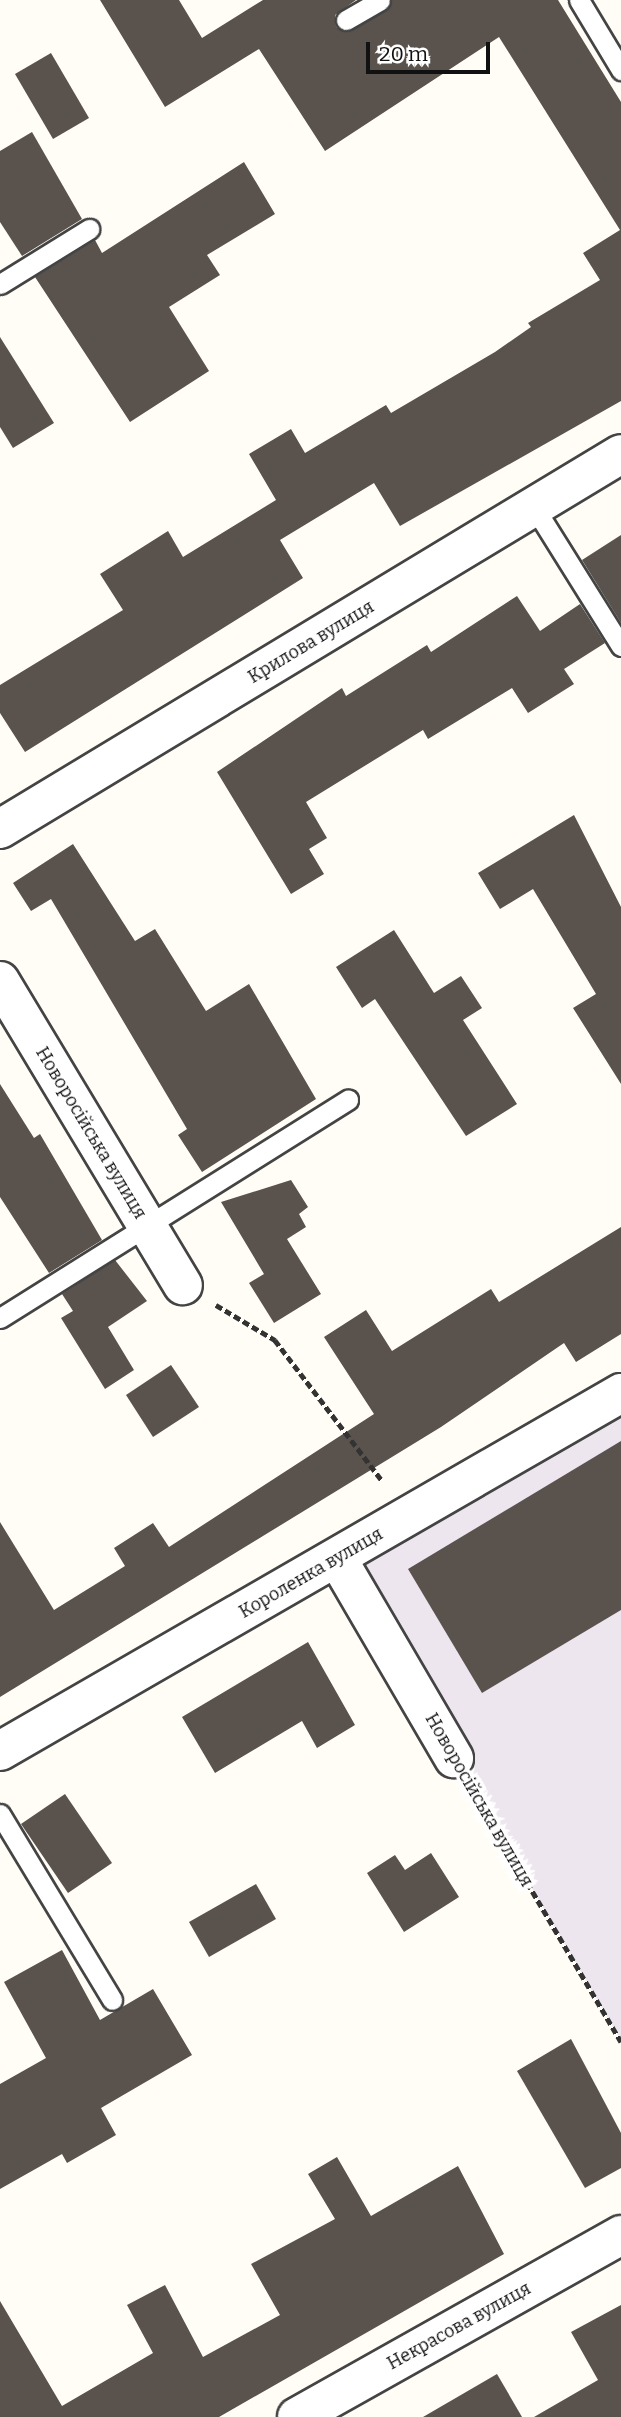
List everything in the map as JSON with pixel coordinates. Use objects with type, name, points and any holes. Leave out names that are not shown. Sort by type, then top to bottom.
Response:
[{"type":"street","name":"Крилова вулиця","points":[[0,829],[621,454]]},
{"type":"street","name":"Новоросійська вулиця","points":[[0,981],[183,1285]]},
{"type":"street","name":"Короленка вулиця","points":[[0,1751],[621,1393]]},
{"type":"street","name":"Новоросійська вулиця","points":[[337,1558],[454,1758]]},
{"type":"street","name":"Некрасова вулиця","points":[[299,2416],[621,2235]]},
{"type":"lane","points":[[346,20],[380,0]]},
{"type":"lane","points":[[579,0],[621,70]]},
{"type":"lane","points":[[0,284],[89,229]]},
{"type":"lane","points":[[534,507],[621,646]]},
{"type":"lane","points":[[0,1318],[145,1223],[348,1100]]},
{"type":"lane","points":[[0,1814],[112,2000]]},
{"type":"path","points":[[183,1285],[275,1340],[408,1516]]},
{"type":"path","name":"Новоросійська вулиця","points":[[454,1758],[621,2042]]},
{"type":"shaded area","points":[[621,1394],[621,2040],[338,1558]]},
{"type":"building","points":[[100,0],[179,0],[202,38],[263,0],[356,0],[335,15],[336,27],[345,32],[386,11],[392,0],[558,0],[621,102],[621,401],[400,526],[374,483],[280,540],[303,578],[25,752],[0,713],[0,685],[123,610],[100,574],[168,531],[183,557],[276,500],[249,454],[291,429],[305,453],[386,405],[391,413],[495,352],[531,327],[528,323],[600,280],[583,253],[620,230],[499,37],[325,151],[259,49],[165,107]]},
{"type":"building","points":[[51,53],[89,118],[53,139],[15,74]]},
{"type":"building","points":[[32,132],[82,219],[22,256],[0,222],[0,151]]},
{"type":"building","points":[[244,162],[275,214],[207,255],[220,275],[169,307],[209,371],[130,422],[35,277],[95,240],[102,253]]},
{"type":"building","points":[[0,337],[54,423],[13,448],[0,427]]},
{"type":"building","points":[[621,535],[621,623],[582,560]]},
{"type":"building","points":[[517,596],[540,631],[580,604],[605,643],[564,669],[574,684],[528,713],[512,688],[428,739],[423,730],[306,802],[327,838],[309,849],[324,874],[291,894],[217,772],[342,688],[346,696],[427,645],[431,652]]},
{"type":"building","points":[[574,815],[621,907],[621,1084],[573,1008],[596,994],[533,889],[500,909],[478,873]]},
{"type":"building","points":[[73,844],[135,941],[155,929],[206,1011],[249,984],[316,1099],[202,1172],[178,1135],[187,1129],[51,899],[31,911],[13,883]]},
{"type":"building","points":[[394,930],[434,993],[461,976],[482,1008],[463,1020],[517,1104],[466,1136],[375,999],[362,1008],[336,967]]},
{"type":"building","points":[[0,1084],[34,1138],[40,1134],[102,1240],[49,1273],[0,1197]]},
{"type":"building","points":[[291,1180],[308,1207],[299,1214],[306,1227],[287,1239],[321,1294],[274,1323],[249,1283],[264,1274],[221,1202]]},
{"type":"building","points":[[621,1227],[621,1334],[576,1362],[564,1343],[441,1427],[0,1697],[0,1522],[54,1610],[125,1566],[114,1548],[153,1523],[169,1547],[374,1414],[324,1337],[366,1310],[392,1351],[491,1289],[499,1302]]},
{"type":"building","points":[[115,1260],[147,1301],[108,1327],[134,1370],[105,1389],[61,1318],[73,1311],[62,1294]]},
{"type":"building","points":[[171,1365],[199,1407],[153,1437],[126,1395]]},
{"type":"building","points":[[621,1441],[621,1610],[482,1693],[408,1569]]},
{"type":"building","points":[[308,1642],[355,1725],[317,1748],[302,1721],[215,1773],[182,1717]]},
{"type":"building","points":[[65,1794],[112,1863],[68,1893],[21,1824]]},
{"type":"building","points":[[431,1853],[459,1897],[404,1932],[367,1873],[395,1855],[405,1870]]},
{"type":"building","points":[[256,1884],[276,1919],[209,1957],[189,1922]]},
{"type":"building","points":[[62,1950],[100,2020],[153,1989],[192,2055],[101,2108],[116,2135],[67,2163],[62,2154],[0,2189],[0,2084],[46,2058],[4,1982]]},
{"type":"building","points":[[571,2039],[621,2133],[621,2168],[585,2188],[517,2071]]},
{"type":"building","points":[[337,2157],[371,2216],[458,2166],[504,2254],[219,2417],[0,2417],[0,2301],[62,2406],[153,2353],[127,2305],[165,2285],[203,2357],[280,2315],[251,2264],[335,2219],[308,2174]]},
{"type":"building","points":[[621,2305],[621,2417],[534,2417],[598,2380],[571,2332]]},
{"type":"building","points":[[497,2374],[522,2417],[423,2417]]}]
